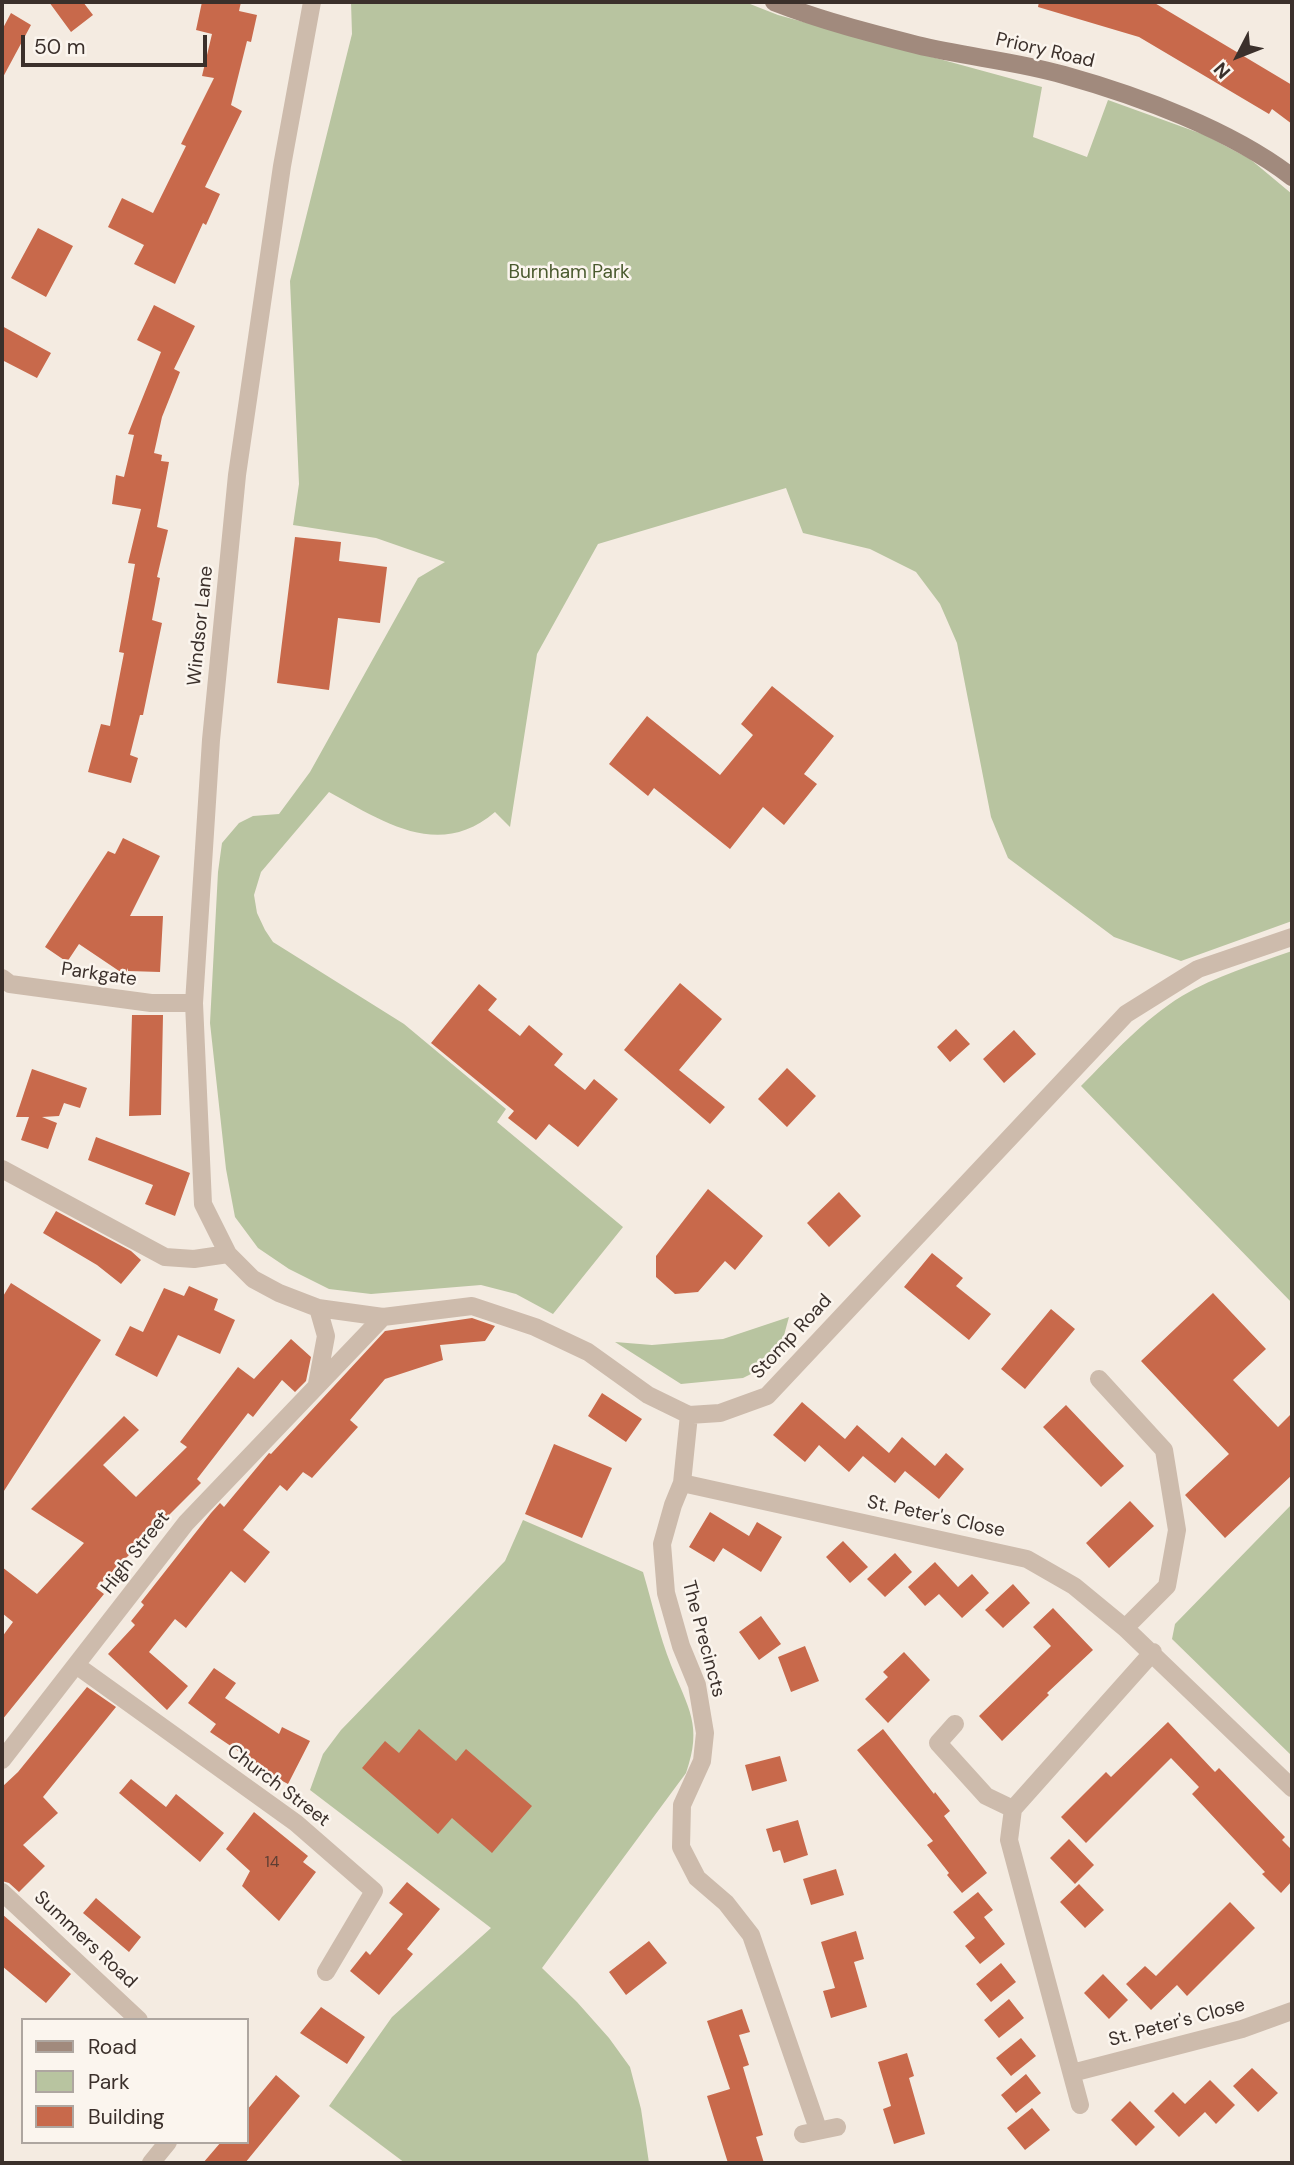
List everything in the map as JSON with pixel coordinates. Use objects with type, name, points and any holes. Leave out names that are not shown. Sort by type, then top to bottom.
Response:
[{"type":"street","name":"Windsor Lane","points":[[228,1254],[203,1204],[194,1003],[211,740],[237,475],[282,166],[312,2]]},
{"type":"street","name":"Priory Road","points":[[774,2],[918,45],[1063,74],[1123,93],[1221,133],[1292,177]]},
{"type":"street","name":"Stomp Road","points":[[689,1415],[720,1413],[766,1396],[1126,1014],[1198,969],[1292,936]]},
{"type":"street","name":"Parkgate","points":[[2,978],[10,984],[125,1000],[194,1003]]},
{"type":"street","points":[[2,1169],[165,1257],[194,1259],[228,1254],[253,1279],[278,1293],[318,1308],[383,1317],[472,1306],[535,1326],[588,1352],[648,1395],[689,1415]]},
{"type":"street","points":[[317,1384],[326,1336],[318,1308]]},
{"type":"street","name":"High Street","points":[[2,1760],[186,1523],[383,1317]]},
{"type":"street","points":[[1099,1379],[1164,1450],[1177,1530],[1167,1586],[1125,1628]]},
{"type":"street","name":"The Precincts","points":[[689,1415],[682,1483],[663,1544],[666,1593],[681,1646],[697,1685],[705,1733],[702,1761],[682,1805],[681,1847],[698,1878],[726,1903],[751,1935],[811,2132],[837,2127]]},
{"type":"street","name":"St. Peter's Close","points":[[682,1483],[1027,1559],[1073,1586],[1153,1652],[1292,1788]]},
{"type":"street","points":[[1080,2105],[1009,1840],[1013,1809],[1153,1652]]},
{"type":"street","name":"Church Street","points":[[76,1665],[296,1823],[374,1891],[326,1972]]},
{"type":"street","points":[[955,1724],[938,1743],[986,1796],[1013,1809]]},
{"type":"street","name":"Summers Road","points":[[2,1892],[137,2018]]},
{"type":"street","name":"St. Peter's Close","points":[[1072,2073],[1242,2029],[1292,2011]]},
{"type":"street","points":[[151,2163],[166,2144]]},
{"type":"green space","name":"Burnham Park","points":[[351,2],[745,2],[778,15],[1042,87],[1033,137],[1087,157],[1108,100],[1205,135],[1250,159],[1292,194],[1292,921],[1181,961],[1114,937],[1008,858],[991,817],[957,643],[940,604],[916,572],[870,549],[803,533],[786,488],[598,544],[537,654],[510,827],[495,812],[474,826],[453,833],[432,835],[391,824],[329,792],[261,872],[254,895],[257,913],[273,942],[404,1024],[506,1109],[497,1122],[623,1227],[553,1314],[516,1294],[481,1285],[371,1294],[329,1289],[289,1269],[258,1248],[235,1217],[226,1169],[210,1023],[222,843],[239,823],[253,816],[279,814],[310,772],[418,578],[445,562],[376,538],[293,525],[299,484],[290,281],[352,34]]},
{"type":"green space","points":[[1292,951],[1292,1303],[1081,1086],[1141,1027],[1182,996],[1222,976]]},
{"type":"green space","points":[[789,1317],[777,1361],[743,1378],[681,1384],[615,1342],[652,1345],[723,1339]]},
{"type":"green space","points":[[1292,1504],[1292,1756],[1172,1639],[1175,1624]]},
{"type":"green space","points":[[523,1520],[643,1572],[663,1642],[691,1717],[693,1742],[686,1773],[542,1968],[609,2038],[630,2067],[641,2109],[649,2163],[405,2163],[329,2106],[392,2017],[491,1928],[310,1790],[323,1754],[341,1730],[505,1561]]},
{"type":"building","points":[[49,2],[83,2],[93,15],[71,32]]},
{"type":"building","points":[[202,2],[241,2],[239,11],[257,15],[251,42],[247,41],[231,105],[242,111],[205,187],[220,194],[206,225],[203,223],[175,284],[134,264],[144,245],[108,227],[122,198],[153,213],[186,146],[181,144],[214,78],[202,76],[212,34],[196,30]]},
{"type":"building","points":[[1039,2],[1153,2],[1292,85],[1292,124],[1272,109],[1269,114],[1139,37],[1038,7]]},
{"type":"building","points":[[11,13],[31,25],[2,79],[2,30]]},
{"type":"building","points":[[38,228],[73,246],[46,297],[11,278]]},
{"type":"building","points":[[154,305],[195,326],[174,369],[180,372],[162,417],[154,453],[162,455],[161,461],[169,462],[157,527],[168,530],[157,577],[160,578],[152,620],[162,623],[143,715],[140,715],[130,755],[138,758],[131,783],[88,772],[101,724],[110,726],[124,653],[119,652],[135,564],[128,563],[141,509],[112,504],[116,475],[124,477],[134,435],[128,434],[161,352],[137,340]]},
{"type":"building","points":[[2,326],[51,353],[37,378],[2,360]]},
{"type":"building","points":[[295,537],[341,542],[339,561],[387,567],[380,623],[338,618],[329,690],[277,683]]},
{"type":"building","points":[[772,686],[834,736],[804,774],[817,784],[784,825],[763,807],[730,849],[654,788],[648,796],[609,764],[647,716],[720,775],[753,735],[741,724]]},
{"type":"building","points":[[123,838],[160,856],[130,916],[163,916],[160,972],[128,971],[128,968],[125,975],[79,944],[67,962],[45,947],[108,851],[115,854]]},
{"type":"building","points":[[680,983],[722,1019],[679,1070],[725,1107],[710,1124],[624,1050]]},
{"type":"building","points":[[479,984],[497,999],[488,1010],[520,1036],[529,1025],[563,1054],[554,1065],[585,1090],[594,1079],[618,1099],[578,1147],[549,1124],[536,1140],[508,1118],[514,1111],[431,1043]]},
{"type":"building","points":[[132,1015],[163,1015],[161,1115],[129,1116]]},
{"type":"building","points":[[956,1029],[970,1044],[950,1062],[937,1047]]},
{"type":"building","points":[[1014,1030],[1036,1054],[1004,1083],[983,1059]]},
{"type":"building","points":[[787,1068],[816,1096],[787,1127],[758,1099]]},
{"type":"building","points":[[32,1069],[87,1088],[80,1108],[64,1103],[59,1116],[42,1117],[57,1123],[48,1149],[21,1140],[29,1117],[16,1117]]},
{"type":"building","points":[[96,1137],[190,1173],[175,1216],[145,1204],[153,1185],[88,1160]]},
{"type":"building","points":[[708,1189],[763,1236],[735,1270],[725,1261],[698,1292],[675,1294],[656,1277],[656,1256]]},
{"type":"building","points":[[839,1192],[861,1216],[829,1247],[807,1223]]},
{"type":"building","points":[[56,1211],[131,1251],[141,1260],[121,1284],[97,1265],[43,1233]]},
{"type":"building","points":[[932,1253],[963,1278],[956,1286],[991,1314],[969,1340],[904,1287]]},
{"type":"building","points":[[11,1283],[101,1340],[2,1494],[2,1298]]},
{"type":"building","points":[[189,1286],[218,1299],[214,1310],[235,1320],[220,1354],[178,1335],[157,1377],[115,1355],[130,1326],[143,1332],[164,1288],[184,1296]]},
{"type":"building","points":[[1213,1293],[1266,1349],[1233,1380],[1278,1427],[1292,1413],[1292,1475],[1225,1538],[1185,1495],[1229,1454],[1141,1361]]},
{"type":"building","points":[[1051,1309],[1075,1329],[1025,1389],[1001,1369]]},
{"type":"building","points":[[472,1318],[495,1326],[485,1341],[440,1345],[443,1360],[385,1379],[350,1420],[358,1427],[312,1478],[303,1472],[287,1491],[280,1485],[243,1530],[270,1552],[245,1583],[231,1571],[186,1628],[175,1619],[149,1652],[188,1686],[167,1710],[108,1654],[135,1625],[131,1621],[144,1605],[141,1602],[220,1503],[224,1507],[269,1453],[271,1454],[385,1331]]},
{"type":"building","points":[[291,1339],[311,1357],[306,1381],[295,1392],[282,1380],[253,1417],[248,1413],[197,1479],[201,1483],[96,1588],[104,1594],[2,1720],[2,1637],[13,1622],[2,1613],[2,1567],[37,1594],[84,1543],[31,1509],[124,1416],[139,1430],[103,1465],[136,1497],[187,1447],[180,1442],[238,1367],[254,1379]]},
{"type":"building","points":[[602,1393],[642,1419],[626,1442],[588,1416]]},
{"type":"building","points":[[802,1402],[845,1439],[857,1425],[889,1453],[902,1437],[935,1466],[946,1453],[964,1469],[939,1499],[905,1471],[895,1483],[863,1456],[849,1472],[819,1445],[805,1462],[773,1435]]},
{"type":"building","points":[[1066,1405],[1124,1466],[1101,1487],[1043,1427]]},
{"type":"building","points":[[554,1444],[612,1468],[582,1538],[525,1514]]},
{"type":"building","points":[[1130,1501],[1154,1526],[1109,1568],[1086,1543]]},
{"type":"building","points":[[710,1512],[749,1536],[757,1522],[782,1537],[761,1572],[723,1548],[714,1562],[689,1547]]},
{"type":"building","points":[[843,1541],[868,1567],[850,1583],[826,1557]]},
{"type":"building","points":[[895,1553],[912,1572],[885,1597],[867,1579]]},
{"type":"building","points":[[935,1562],[958,1587],[972,1574],[989,1593],[962,1618],[939,1594],[925,1606],[908,1587]]},
{"type":"building","points":[[1013,1584],[1030,1603],[1003,1628],[985,1610]]},
{"type":"building","points":[[1053,1608],[1093,1650],[1047,1693],[1049,1695],[1002,1741],[979,1716],[1051,1646],[1033,1627]]},
{"type":"building","points":[[761,1616],[781,1644],[759,1660],[739,1632]]},
{"type":"building","points":[[805,1646],[819,1681],[791,1692],[778,1657]]},
{"type":"building","points":[[904,1652],[930,1680],[888,1723],[865,1699],[888,1677],[883,1672]]},
{"type":"building","points":[[214,1668],[236,1683],[225,1698],[279,1734],[282,1727],[310,1741],[288,1784],[260,1769],[262,1767],[210,1732],[216,1724],[188,1703]]},
{"type":"building","points":[[87,1687],[116,1707],[43,1797],[58,1813],[23,1845],[45,1866],[19,1892],[9,1883],[2,1881],[2,1787],[18,1772]]},
{"type":"building","points":[[1168,1722],[1215,1772],[1219,1768],[1285,1837],[1282,1840],[1292,1850],[1292,1881],[1281,1893],[1262,1874],[1265,1872],[1192,1794],[1199,1787],[1171,1758],[1086,1843],[1061,1817],[1106,1772],[1111,1777]]},
{"type":"building","points":[[419,1729],[456,1761],[466,1749],[532,1806],[492,1853],[452,1818],[438,1834],[362,1768],[385,1741],[399,1753]]},
{"type":"building","points":[[883,1729],[950,1811],[944,1816],[987,1873],[962,1893],[927,1845],[933,1841],[857,1750]]},
{"type":"building","points":[[780,1756],[787,1781],[752,1791],[745,1765]]},
{"type":"building","points":[[131,1779],[166,1807],[176,1794],[224,1833],[200,1862],[119,1793]]},
{"type":"building","points":[[254,1812],[308,1856],[303,1862],[316,1872],[279,1921],[242,1886],[250,1871],[226,1849]]},
{"type":"building","points":[[798,1820],[808,1855],[784,1863],[780,1850],[773,1852],[766,1829]]},
{"type":"building","points":[[1069,1839],[1094,1865],[1075,1884],[1050,1858]]},
{"type":"building","points":[[836,1869],[844,1895],[811,1905],[803,1879]]},
{"type":"building","points":[[407,1882],[440,1909],[407,1949],[413,1954],[379,1995],[350,1971],[366,1951],[370,1955],[403,1914],[389,1903]]},
{"type":"building","points":[[1079,1884],[1104,1910],[1085,1928],[1060,1902]]},
{"type":"building","points":[[978,1892],[993,1910],[984,1917],[1005,1944],[980,1964],[965,1946],[975,1938],[953,1912]]},
{"type":"building","points":[[96,1898],[141,1937],[129,1952],[83,1913]]},
{"type":"building","points":[[1230,1902],[1255,1928],[1187,1996],[1177,1985],[1151,2010],[1126,1984],[1145,1966],[1156,1976]]},
{"type":"building","points":[[2,1914],[71,1974],[46,2003],[2,1966]]},
{"type":"building","points":[[856,1931],[864,1959],[854,1962],[867,2007],[831,2018],[823,1991],[835,1988],[821,1942]]},
{"type":"building","points":[[649,1941],[667,1963],[626,1995],[609,1972]]},
{"type":"building","points":[[1001,1963],[1016,1982],[991,2002],[976,1984]]},
{"type":"building","points":[[1103,1974],[1128,2000],[1109,2019],[1084,1993]]},
{"type":"building","points":[[1009,1999],[1024,2018],[999,2038],[984,2020]]},
{"type":"building","points":[[321,2007],[365,2037],[347,2064],[300,2033]]},
{"type":"building","points":[[742,2009],[750,2032],[739,2035],[749,2065],[743,2067],[763,2135],[756,2137],[764,2163],[728,2163],[707,2096],[730,2089],[707,2021]]},
{"type":"building","points":[[1021,2038],[1036,2056],[1011,2076],[996,2058]]},
{"type":"building","points":[[907,2053],[914,2076],[909,2078],[925,2134],[894,2144],[883,2109],[891,2106],[878,2062]]},
{"type":"building","points":[[1252,2068],[1278,2093],[1258,2112],[1233,2086]]},
{"type":"building","points":[[1026,2074],[1041,2093],[1016,2113],[1001,2095]]},
{"type":"building","points":[[276,2075],[300,2096],[245,2163],[203,2163],[219,2144],[248,2144],[248,2109]]},
{"type":"building","points":[[1210,2080],[1235,2105],[1216,2124],[1205,2112],[1179,2137],[1154,2111],[1173,2092],[1185,2104]]},
{"type":"building","points":[[1130,2101],[1155,2127],[1136,2146],[1111,2120]]},
{"type":"building","points":[[1032,2108],[1050,2130],[1025,2150],[1007,2128]]}]
